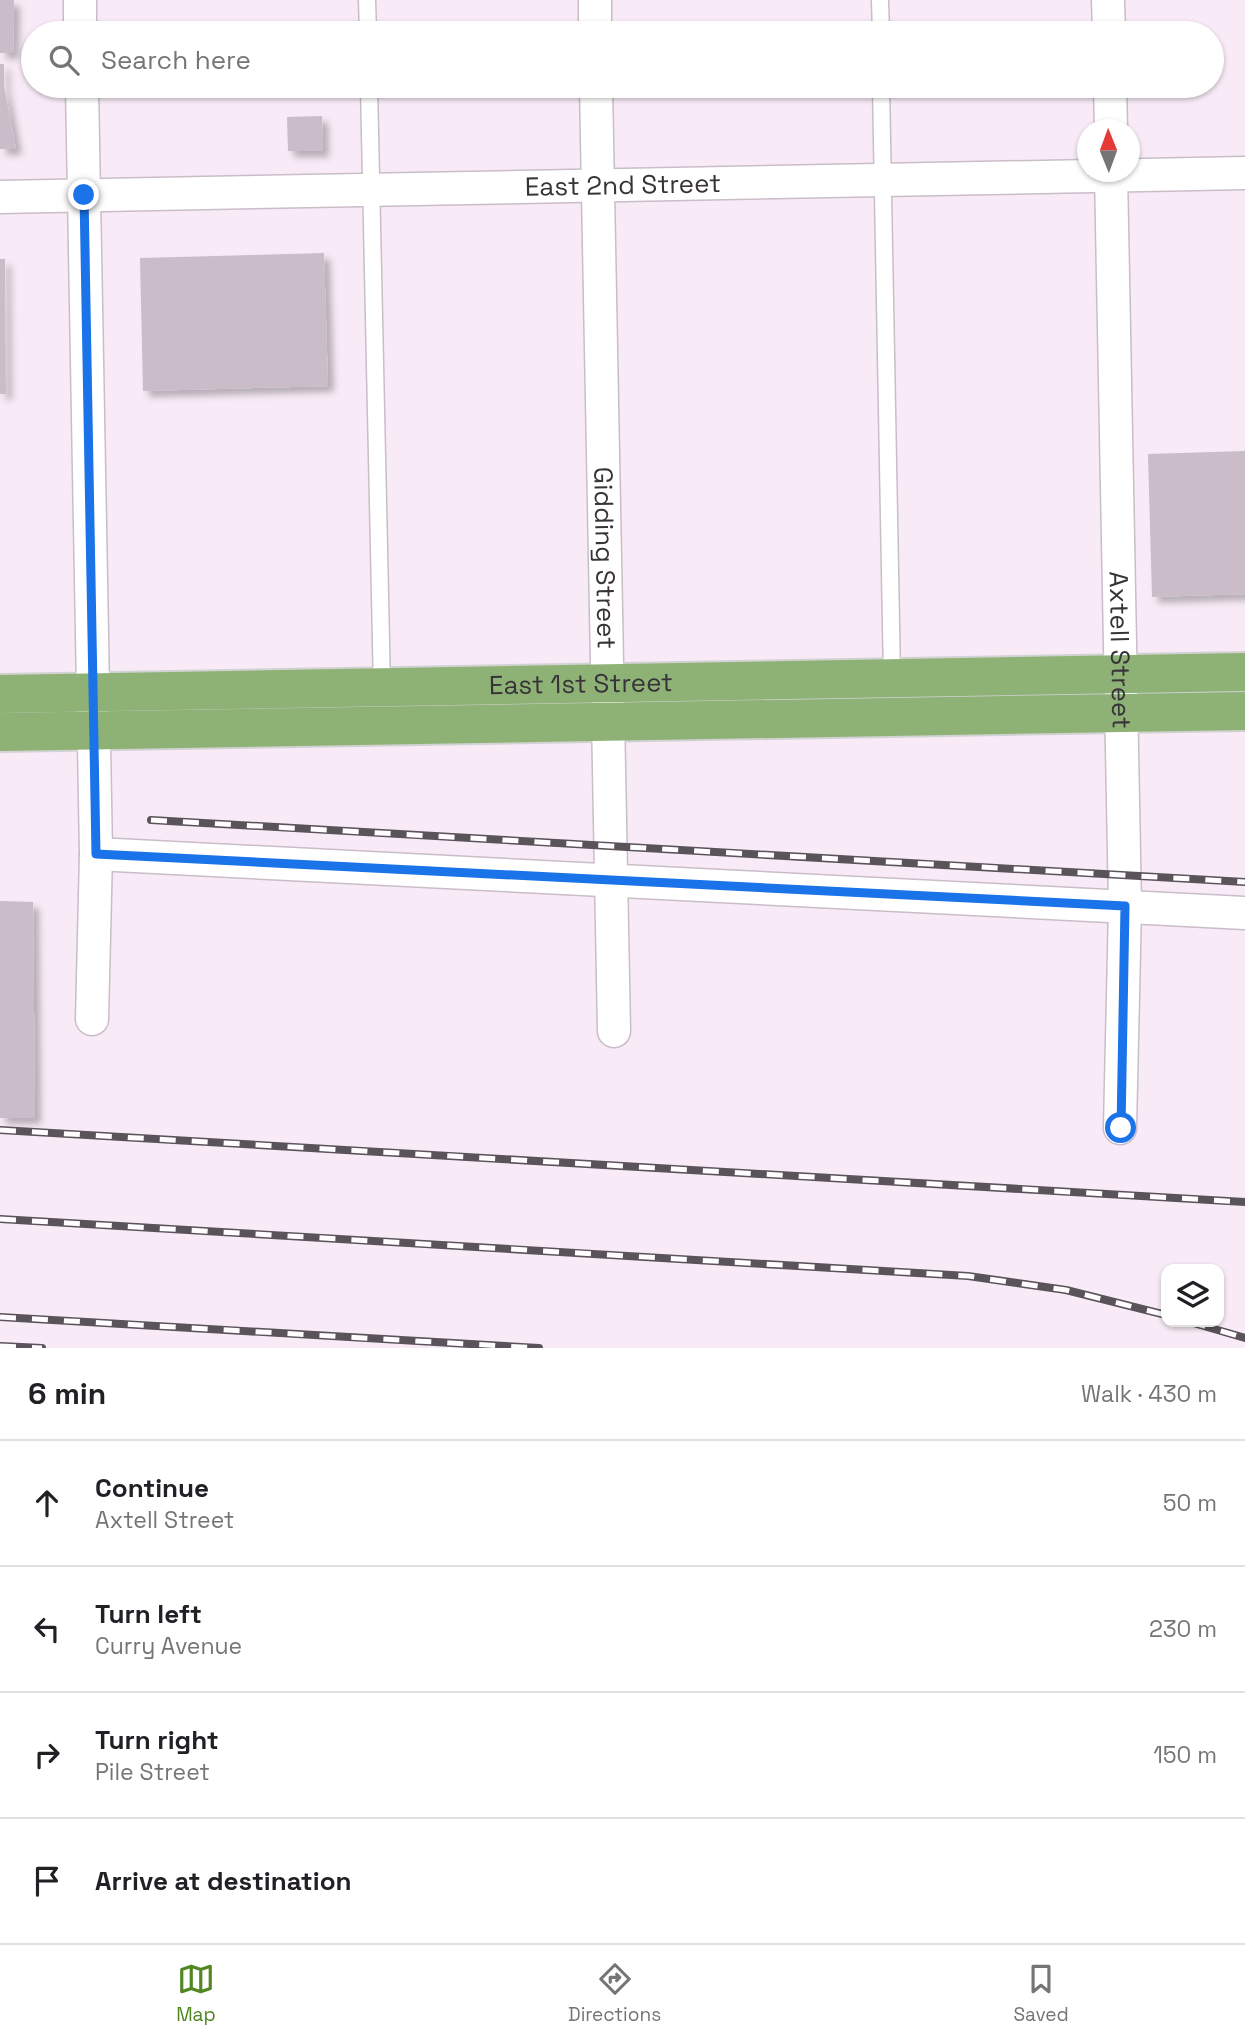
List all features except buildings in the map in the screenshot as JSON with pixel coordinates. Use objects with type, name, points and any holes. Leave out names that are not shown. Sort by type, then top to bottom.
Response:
[{"type":"highway","name":"East 1st Street","points":[[0,732],[93,711],[382,688],[1245,672]]},
{"type":"highway","name":"East 1st Street","points":[[0,694],[93,711],[608,723],[1245,711]]},
{"type":"street","points":[[80,0],[80,21]]},
{"type":"street","points":[[595,0],[595,21]]},
{"type":"street","points":[[1108,0],[1109,21]]},
{"type":"street","points":[[82,98],[96,854],[92,1019]]},
{"type":"street","name":"Gidding Street","points":[[596,98],[614,1031]]},
{"type":"street","points":[[1110,98],[1111,119]]},
{"type":"street","name":"East 2nd Street","points":[[1140,174],[1245,173]]},
{"type":"street","name":"East 2nd Street","points":[[0,197],[1077,175]]},
{"type":"street","name":"Axtell Street","points":[[1112,182],[1125,906],[1121,1128]]},
{"type":"street","points":[[96,854],[1245,913]]},
{"type":"lane","points":[[367,0],[368,21]]},
{"type":"lane","points":[[880,0],[881,21]]},
{"type":"lane","points":[[369,98],[382,688]]},
{"type":"lane","points":[[881,98],[892,679]]},
{"type":"railway","points":[[151,820],[1245,882]]},
{"type":"railway","points":[[0,1130],[1245,1202]]},
{"type":"railway","points":[[0,1219],[968,1276],[1066,1290],[1161,1314]]},
{"type":"railway","points":[[0,1317],[539,1348]]},
{"type":"railway","points":[[1207,1327],[1245,1338]]},
{"type":"railway","points":[[0,1346],[42,1348]]},
{"type":"route","points":[[84,195],[96,854],[1125,906],[1121,1128]]}]
